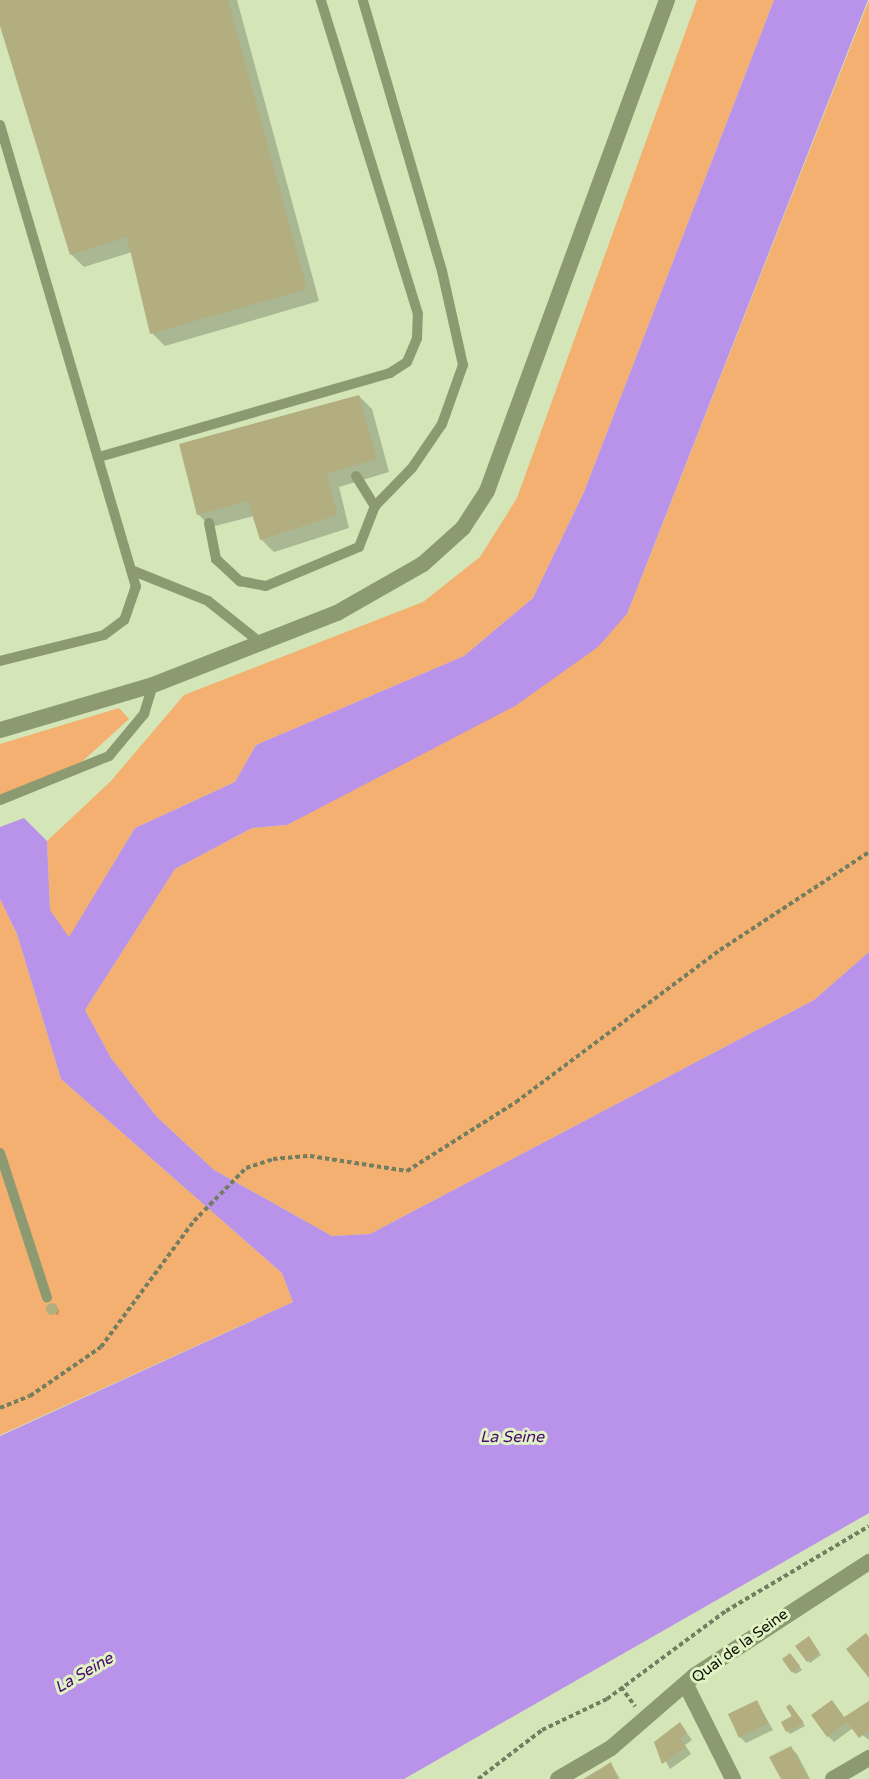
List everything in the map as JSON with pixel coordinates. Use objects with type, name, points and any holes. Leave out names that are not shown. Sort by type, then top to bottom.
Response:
[{"type":"street","points":[[0,730],[153,685],[262,644],[389,587],[423,564],[463,528],[487,490],[667,0]]},
{"type":"street","name":"Quai de la Seine","points":[[558,1779],[611,1748],[686,1685],[820,1590],[869,1562]]},
{"type":"street","points":[[686,1685],[733,1779]]},
{"type":"street","points":[[833,1779],[869,1758]]},
{"type":"lane","points":[[99,457],[390,373],[406,362],[417,338],[418,314],[321,0]]},
{"type":"lane","points":[[209,523],[216,559],[240,581],[266,586],[359,547],[375,506],[412,468],[442,424],[463,365],[442,271],[363,0]]},
{"type":"lane","points":[[0,125],[136,586],[124,620],[104,635],[0,661]]},
{"type":"lane","points":[[356,476],[375,506]]},
{"type":"lane","points":[[131,570],[208,601],[262,644]]},
{"type":"lane","points":[[0,800],[109,756],[144,714],[153,685]]},
{"type":"lane","points":[[0,1153],[47,1298]]},
{"type":"path","points":[[0,1408],[30,1396],[101,1347],[194,1221],[246,1168],[273,1159],[310,1156],[406,1171],[516,1102],[720,950],[869,852]]},
{"type":"path","points":[[478,1779],[542,1730],[621,1687],[726,1611],[869,1526]]},
{"type":"path","points":[[621,1687],[639,1711]]},
{"type":"shaded area","points":[[697,0],[774,0],[584,492],[533,598],[464,656],[256,745],[235,782],[135,828],[69,938],[50,910],[47,841],[111,781],[184,695],[423,602],[480,557],[517,498]]},
{"type":"shaded area","points":[[869,0],[869,952],[814,1000],[370,1234],[332,1236],[214,1170],[157,1117],[111,1058],[85,1010],[175,869],[252,828],[287,825],[380,774],[627,614]]},
{"type":"shaded area","points":[[119,708],[129,719],[75,768],[0,795],[0,744]]},
{"type":"shaded area","points":[[0,899],[17,934],[61,1079],[282,1273],[293,1302],[0,1435]]},
{"type":"water","name":"La Seine","points":[[774,0],[868,0],[627,614],[598,647],[515,706],[287,825],[252,828],[175,869],[85,1010],[111,1058],[157,1117],[214,1170],[332,1236],[370,1234],[814,1000],[869,952],[869,1513],[404,1779],[0,1779],[0,1436],[293,1302],[282,1273],[61,1079],[17,934],[0,899],[0,827],[24,818],[47,841],[50,910],[69,937],[135,828],[235,782],[256,745],[464,656],[533,598],[584,492]]},
{"type":"building","points":[[0,0],[228,0],[307,289],[150,334],[127,237],[70,255],[0,26]]},
{"type":"building","points":[[359,395],[377,459],[327,474],[337,515],[260,540],[248,501],[197,515],[179,444]]},
{"type":"building","points":[[54,1303],[58,1309],[54,1315],[50,1315],[46,1307]]},
{"type":"building","points":[[866,1633],[869,1637],[869,1678],[846,1649]]},
{"type":"building","points":[[809,1636],[819,1652],[807,1662],[795,1646]]},
{"type":"building","points":[[790,1653],[800,1666],[792,1673],[782,1659]]},
{"type":"building","points":[[757,1700],[768,1723],[739,1738],[728,1714]]},
{"type":"building","points":[[832,1700],[844,1717],[869,1701],[869,1730],[859,1738],[847,1722],[827,1737],[811,1715]]},
{"type":"building","points":[[790,1704],[804,1723],[786,1732],[781,1722],[792,1716],[786,1707]]},
{"type":"building","points":[[680,1722],[687,1733],[680,1738],[686,1747],[662,1764],[654,1742]]},
{"type":"building","points":[[791,1746],[808,1779],[781,1779],[769,1757]]},
{"type":"building","points":[[611,1762],[618,1779],[583,1779],[600,1769]]}]
